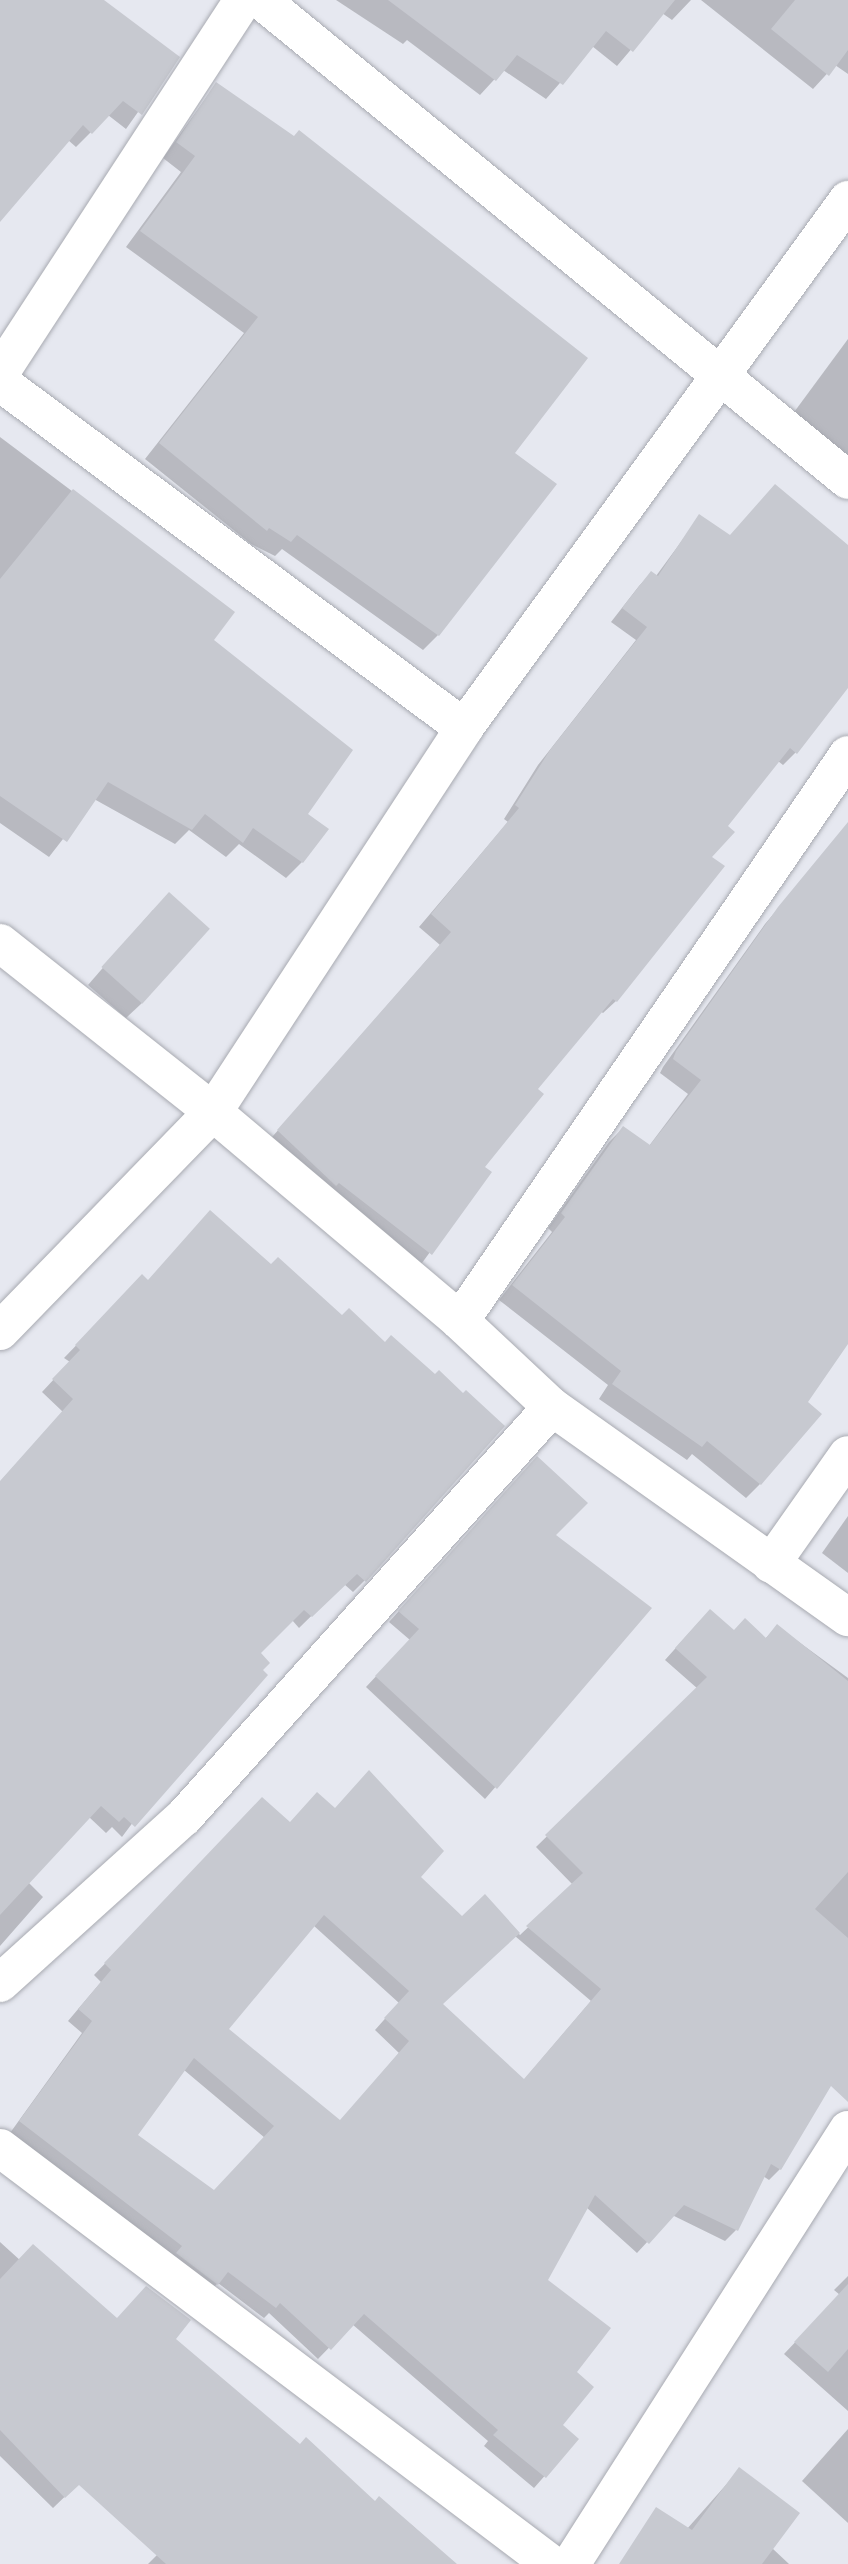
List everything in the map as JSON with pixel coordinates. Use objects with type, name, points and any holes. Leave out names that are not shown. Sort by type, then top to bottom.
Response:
[{"type":"street","points":[[0,373],[243,0]]},
{"type":"street","points":[[261,0],[720,379],[848,480]]},
{"type":"street","points":[[0,1331],[214,1112],[464,728],[848,200]]},
{"type":"street","points":[[0,382],[464,728]]},
{"type":"street","points":[[460,1321],[848,755]]},
{"type":"street","points":[[0,943],[214,1112],[460,1321],[552,1407],[848,1617]]},
{"type":"street","points":[[0,1983],[184,1818],[552,1407]]},
{"type":"street","points":[[771,1564],[848,1455]]},
{"type":"street","points":[[571,2564],[848,2130]]},
{"type":"street","points":[[0,2148],[551,2564]]},
{"type":"building","points":[[0,0],[104,0],[180,57],[142,115],[123,101],[92,134],[83,125],[0,222]]},
{"type":"building","points":[[388,0],[675,0],[633,52],[606,31],[563,85],[517,55],[496,81]]},
{"type":"building","points":[[795,0],[848,0],[848,50],[829,76],[771,29]]},
{"type":"building","points":[[216,82],[294,136],[299,130],[588,358],[515,453],[557,484],[439,636],[297,535],[291,542],[269,528],[267,531],[159,443],[258,317],[140,231],[195,156],[176,142]]},
{"type":"building","points":[[775,484],[848,545],[848,688],[797,754],[790,748],[728,826],[735,832],[712,857],[725,866],[617,1002],[613,999],[538,1089],[544,1094],[485,1167],[492,1172],[432,1255],[339,1183],[336,1186],[277,1130],[451,932],[431,914],[519,808],[515,805],[550,750],[647,627],[622,608],[651,571],[658,576],[699,514],[730,535]]},
{"type":"building","points":[[73,489],[235,612],[214,640],[353,750],[308,814],[329,829],[303,863],[253,828],[243,843],[205,814],[192,830],[108,782],[67,842],[0,796],[0,579]]},
{"type":"building","points":[[848,822],[848,1344],[808,1402],[822,1414],[761,1485],[707,1441],[702,1447],[612,1384],[621,1371],[512,1285],[565,1217],[561,1213],[623,1126],[650,1145],[701,1080],[673,1059],[676,1051],[778,907]]},
{"type":"building","points":[[169,892],[210,929],[142,1004],[101,967]]},
{"type":"building","points":[[210,1210],[271,1264],[278,1257],[342,1315],[349,1308],[385,1342],[391,1335],[435,1374],[439,1370],[463,1393],[466,1390],[505,1426],[366,1582],[357,1574],[312,1617],[304,1610],[261,1653],[270,1663],[263,1670],[268,1675],[135,1827],[124,1817],[119,1822],[101,1806],[0,1915],[0,1481],[73,1399],[52,1379],[80,1350],[75,1345],[142,1274],[148,1280]]},
{"type":"building","points":[[537,1456],[588,1503],[556,1535],[652,1608],[497,1789],[375,1676],[419,1629],[398,1611]]},
{"type":"building","points":[[710,1609],[734,1630],[745,1618],[766,1638],[777,1624],[848,1681],[848,1872],[815,1909],[848,1938],[848,2102],[831,2086],[781,2170],[771,2164],[738,2231],[684,2205],[649,2244],[595,2195],[548,2280],[611,2328],[577,2372],[594,2387],[563,2425],[579,2439],[546,2478],[493,2435],[498,2430],[364,2314],[331,2350],[280,2303],[276,2308],[228,2272],[218,2285],[176,2253],[182,2246],[19,2121],[92,2021],[78,2009],[111,1970],[104,1963],[262,1797],[290,1822],[317,1792],[335,1808],[369,1770],[444,1851],[421,1877],[462,1916],[485,1894],[520,1933],[443,2004],[524,2079],[601,1989],[526,1926],[583,1873],[545,1835],[707,1677],[675,1648]],"holes":[[[324,1915],[409,1991],[384,2018],[409,2041],[340,2120],[229,2029]],[[194,2058],[274,2126],[214,2190],[138,2135]]]},
{"type":"building","points":[[33,2244],[117,2318],[146,2286],[191,2320],[176,2339],[300,2444],[306,2437],[375,2501],[379,2496],[457,2564],[166,2564],[79,2485],[65,2498],[0,2430],[0,2279]]},
{"type":"building","points":[[848,2284],[848,2349],[828,2372],[794,2342]]},
{"type":"building","points":[[739,2467],[800,2513],[762,2564],[619,2564],[656,2507],[692,2530]]}]
